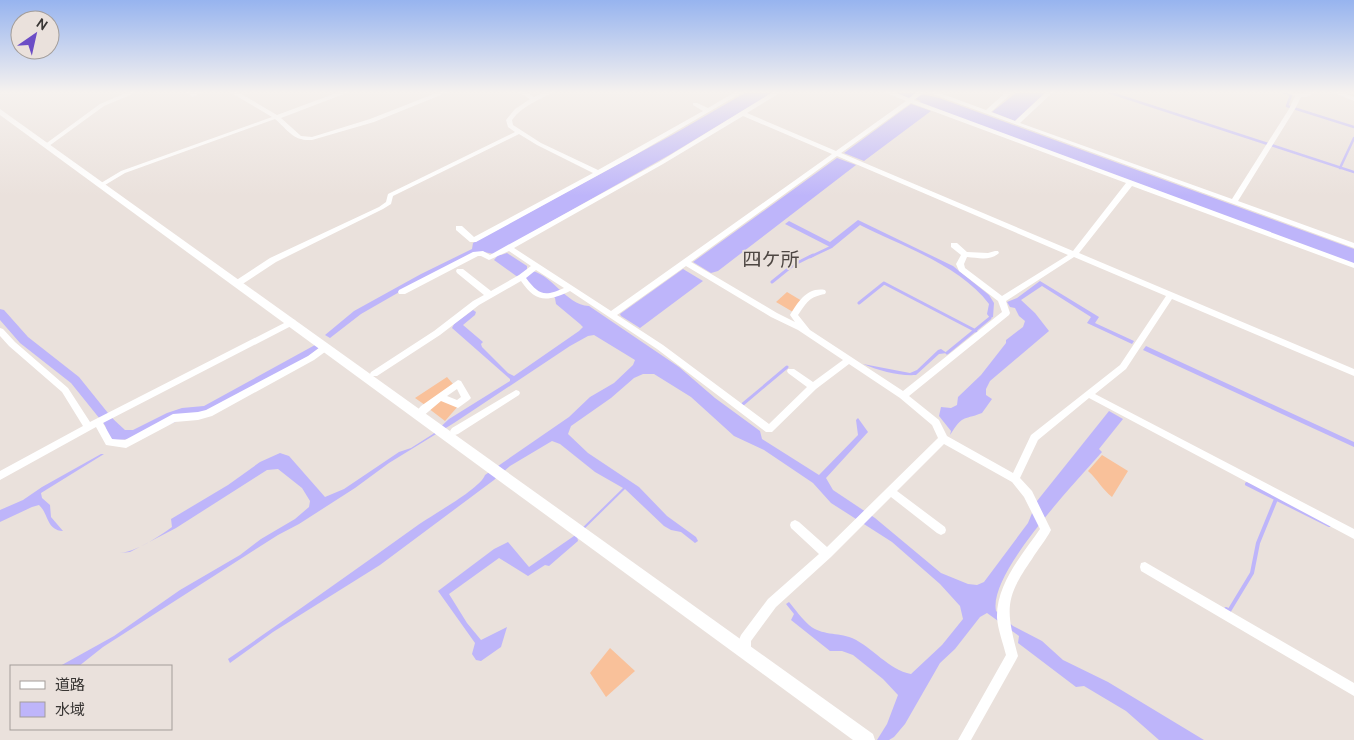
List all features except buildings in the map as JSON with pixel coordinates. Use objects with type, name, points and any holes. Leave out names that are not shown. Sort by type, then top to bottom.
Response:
[{"type":"street","points":[[22,127],[867,740]]},
{"type":"street","points":[[48,145],[73,127]]},
{"type":"street","points":[[103,184],[123,172],[250,127]]},
{"type":"street","points":[[286,127],[302,139],[315,139],[349,127]]},
{"type":"street","points":[[511,127],[539,144],[598,173]]},
{"type":"street","points":[[459,228],[474,240],[680,127]]},
{"type":"street","points":[[402,292],[476,254],[483,253],[489,258],[509,248],[661,164],[722,127]]},
{"type":"street","points":[[772,127],[1354,373]]},
{"type":"street","points":[[612,315],[875,127]]},
{"type":"street","points":[[981,127],[1354,266]]},
{"type":"street","points":[[1026,127],[1354,246]]},
{"type":"street","points":[[1234,202],[1282,127]]},
{"type":"street","points":[[238,283],[273,260],[381,208],[389,203],[390,196],[519,132]]},
{"type":"street","points":[[1002,300],[1074,254],[1130,183]]},
{"type":"street","points":[[954,245],[965,254],[989,256],[995,253]]},
{"type":"street","points":[[509,248],[660,347],[769,429],[813,387],[849,360]]},
{"type":"street","points":[[903,396],[1006,313],[1002,300],[962,269],[960,264],[965,254]]},
{"type":"street","points":[[685,262],[774,315],[811,334],[903,396],[936,423],[943,439],[1015,479],[1028,494],[1046,530],[1012,580],[1006,597],[1002,617],[1012,656],[964,740]]},
{"type":"street","points":[[374,374],[438,333],[476,303],[522,277],[536,266]]},
{"type":"street","points":[[460,271],[490,295]]},
{"type":"street","points":[[522,277],[531,291],[545,297],[550,297],[570,288]]},
{"type":"street","points":[[811,334],[794,315],[809,294],[822,292]]},
{"type":"street","points":[[1015,479],[1034,438],[1123,367],[1170,296]]},
{"type":"street","points":[[0,476],[98,422],[292,322]]},
{"type":"street","points":[[0,331],[12,344],[65,390],[88,428]]},
{"type":"street","points":[[98,422],[109,442],[126,444],[173,418],[208,413],[311,358],[326,347]]},
{"type":"street","points":[[791,371],[813,387]]},
{"type":"street","points":[[455,431],[516,394]]},
{"type":"street","points":[[1088,394],[1354,534]]},
{"type":"street","points":[[419,414],[440,397]]},
{"type":"street","points":[[745,651],[745,639],[772,603],[827,554],[943,439]]},
{"type":"street","points":[[890,491],[941,530]]},
{"type":"street","points":[[795,524],[827,554]]},
{"type":"street","points":[[1146,567],[1354,690]]},
{"type":"shaded area","points":[[787,292],[802,301],[793,312],[776,302]]},
{"type":"shaded area","points":[[447,377],[453,384],[425,405],[415,398]]},
{"type":"shaded area","points":[[439,400],[459,405],[445,421],[428,408]]},
{"type":"shaded area","points":[[1102,455],[1128,471],[1112,497],[1088,471]]},
{"type":"shaded area","points":[[610,648],[635,671],[606,697],[590,673]]},
{"type":"water","points":[[687,127],[716,127],[494,254],[484,252],[408,287],[361,314],[330,338],[325,335],[354,311],[421,274],[472,249],[473,243]]},
{"type":"water","points":[[880,127],[910,127],[864,161],[844,153]]},
{"type":"water","points":[[981,127],[1017,127],[1354,249],[1354,265]]},
{"type":"water","points":[[837,158],[856,165],[718,271],[711,273],[693,262]]},
{"type":"water","points":[[858,220],[953,266],[989,295],[994,303],[993,317],[990,318],[987,314],[989,304],[963,279],[930,258],[860,225],[832,248],[785,224],[789,221],[830,242]]},
{"type":"water","points":[[507,253],[527,266],[527,270],[544,276],[565,295],[580,304],[589,306],[679,367],[715,398],[760,431],[762,439],[819,475],[858,435],[856,420],[858,418],[868,432],[826,478],[833,490],[875,518],[941,573],[968,584],[977,585],[984,582],[1028,523],[1037,501],[1109,411],[1123,419],[1099,449],[1102,452],[1055,505],[1019,552],[997,594],[996,611],[1013,626],[1042,641],[1063,660],[1108,682],[1204,740],[1159,740],[1126,711],[1084,686],[1076,687],[1018,643],[1019,636],[987,613],[980,617],[955,649],[940,663],[905,724],[894,737],[889,740],[877,740],[887,724],[898,695],[883,679],[853,655],[842,651],[830,651],[791,620],[794,614],[786,604],[789,602],[809,625],[819,631],[852,638],[895,668],[911,674],[942,645],[963,619],[960,606],[940,584],[892,542],[831,503],[813,483],[764,450],[734,436],[691,397],[654,374],[643,374],[634,378],[611,398],[571,426],[568,434],[588,453],[639,487],[667,516],[696,537],[698,541],[695,543],[681,532],[664,526],[625,489],[577,536],[578,541],[549,566],[545,565],[528,576],[499,558],[449,594],[467,623],[481,640],[507,627],[501,647],[481,661],[476,660],[472,654],[475,643],[438,591],[494,549],[508,542],[529,567],[574,536],[623,488],[595,472],[560,444],[552,441],[510,466],[380,565],[273,632],[230,663],[228,659],[465,494],[481,481],[485,475],[569,417],[590,397],[614,383],[633,365],[635,360],[594,335],[588,336],[570,346],[454,423],[389,463],[355,488],[103,647],[80,665],[62,665],[114,636],[180,590],[240,555],[261,539],[295,519],[309,507],[310,501],[302,488],[278,469],[267,470],[176,528],[149,542],[172,527],[171,519],[228,485],[260,462],[280,453],[289,456],[325,497],[344,489],[399,452],[411,448],[433,434],[449,419],[510,381],[452,328],[454,324],[473,310],[476,312],[475,315],[463,325],[483,342],[481,344],[482,347],[508,373],[514,376],[579,331],[583,327],[556,304],[555,298],[552,295],[544,296],[494,260],[499,254]]},
{"type":"water","points":[[683,269],[703,281],[640,328],[621,316],[620,314]]},
{"type":"water","points":[[1040,281],[1099,317],[1095,323],[1134,341],[1132,344],[1087,323],[1091,317],[1042,286],[1021,300],[1035,313],[1049,331],[990,381],[986,389],[986,395],[992,399],[982,413],[961,421],[950,435],[951,431],[939,416],[941,407],[951,408],[957,405],[958,397],[981,375],[1006,343],[1006,340],[1023,327],[1025,321],[1019,316],[1015,308],[1010,307],[1007,302],[1017,298]]},
{"type":"water","points":[[315,345],[319,348],[305,359],[206,411],[147,434],[124,440],[113,440],[108,434],[104,422],[112,418],[125,430],[133,430],[167,413],[182,408],[204,406]]},
{"type":"water","points":[[1146,346],[1354,442],[1354,447],[1143,350]]},
{"type":"water","points":[[941,349],[947,353],[939,354],[916,375],[903,375],[863,364],[910,373],[917,370]]},
{"type":"water","points":[[104,454],[41,493],[42,498],[50,505],[51,517],[63,531],[53,528],[39,505],[0,522],[0,510],[23,500],[42,487]]},
{"type":"waterway","points":[[1214,127],[1340,168]]},
{"type":"waterway","points":[[1340,168],[1354,138]]},
{"type":"waterway","points":[[1340,168],[1354,172]]},
{"type":"waterway","points":[[810,257],[831,247]]},
{"type":"waterway","points":[[772,282],[793,265],[813,255]]},
{"type":"waterway","points":[[859,303],[884,283],[975,330]]},
{"type":"waterway","points":[[0,313],[24,340],[75,380],[112,426]]},
{"type":"waterway","points":[[975,330],[990,318]]},
{"type":"waterway","points":[[947,353],[975,330]]},
{"type":"waterway","points":[[743,404],[787,367]]},
{"type":"waterway","points":[[1247,484],[1329,525]]},
{"type":"waterway","points":[[1226,609],[1229,611],[1252,573],[1258,543],[1276,499]]},
{"type":"district","name":"四ケ所","points":[[771,259]]}]
